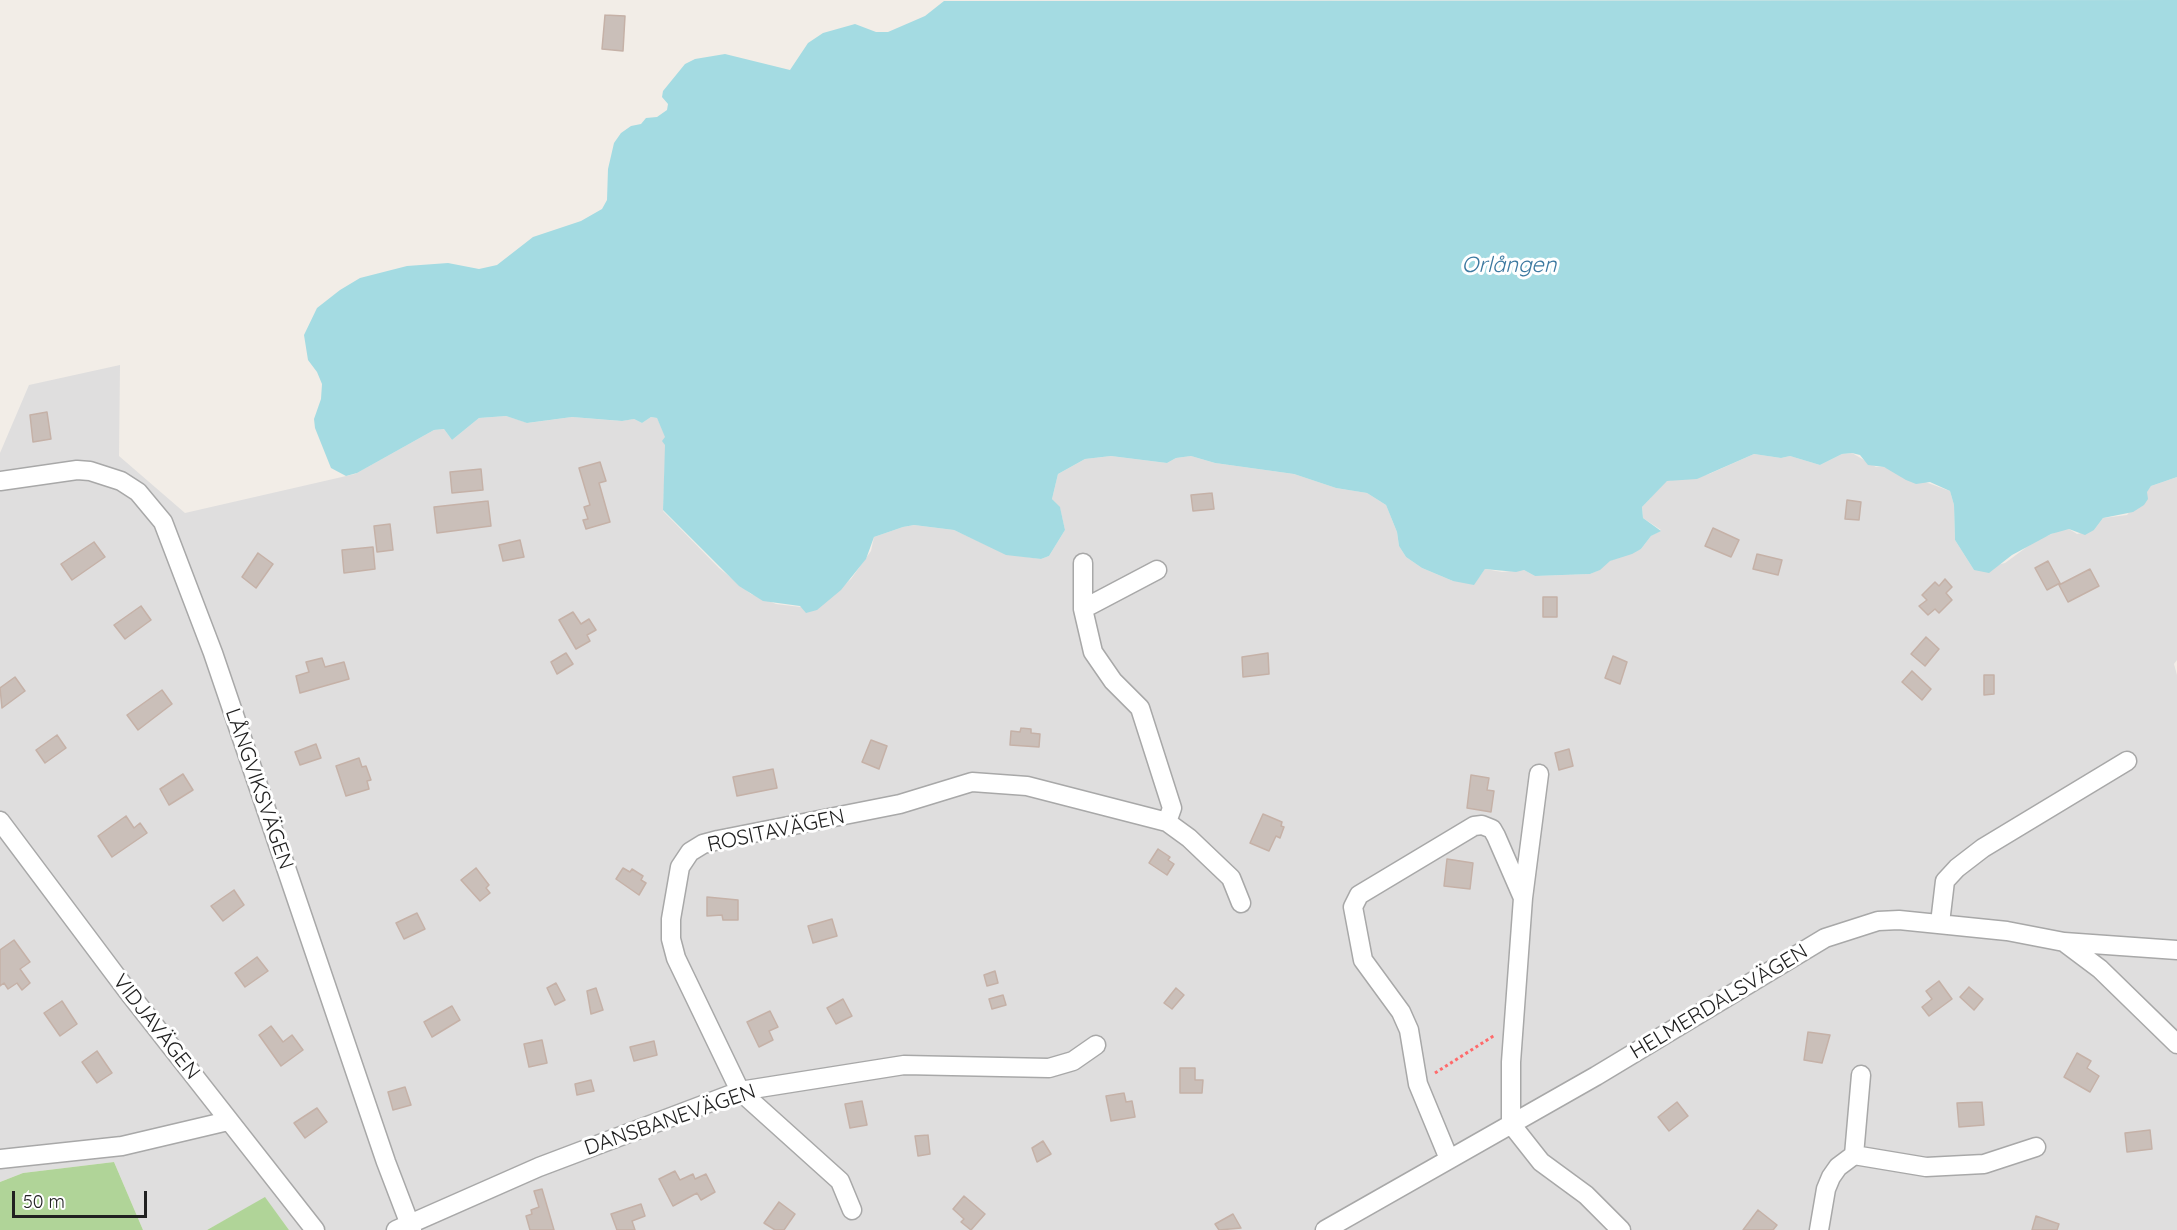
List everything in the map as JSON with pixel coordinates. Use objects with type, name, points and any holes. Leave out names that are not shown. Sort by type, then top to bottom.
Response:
[{"type":"street","name":"LÅNGVIKSVÄGEN","points":[[0,481],[77,470],[105,475],[138,492],[162,522],[213,653],[406,1227]]},
{"type":"street","points":[[1083,563],[1083,609],[1093,651],[1113,681],[1140,708],[1172,808],[1167,822]]},
{"type":"street","points":[[1083,609],[1157,570]]},
{"type":"street","points":[[1940,924],[1945,881],[1957,868],[1983,848],[2127,761]]},
{"type":"street","points":[[1539,774],[1523,898],[1511,1062],[1511,1124],[1541,1162],[1586,1195],[1621,1230]]},
{"type":"street","name":"ROSITAVÄGEN","points":[[852,1210],[840,1181],[740,1091],[676,958],[671,939],[680,867],[690,852],[718,840],[900,804],[972,782],[1027,786],[1167,822],[1189,838],[1231,878],[1241,903]]},
{"type":"street","name":"VIDJAVÄGEN","points":[[0,821],[228,1121],[315,1230]]},
{"type":"street","points":[[1449,1159],[1418,1084],[1409,1030],[1401,1012],[1363,960],[1353,907],[1359,895],[1474,826],[1482,825],[1492,829],[1496,836],[1523,898]]},
{"type":"street","name":"HELMERDALSVÄGEN","points":[[1325,1230],[1511,1124],[1825,938],[1878,921],[1940,924],[2027,933],[2064,942],[2100,969],[2177,1044]]},
{"type":"street","points":[[2064,942],[2177,950]]},
{"type":"street","name":"DANSBANEVÄGEN","points":[[406,1227],[598,1143],[740,1091],[904,1065],[1049,1068],[1073,1061],[1096,1045]]},
{"type":"street","points":[[1854,1155],[1861,1075]]},
{"type":"street","points":[[0,1159],[122,1146],[228,1121]]},
{"type":"street","points":[[1819,1230],[1826,1189],[1831,1177],[1838,1167],[1854,1155],[1926,1167],[1984,1164],[2036,1147]]},
{"type":"path","points":[[1418,1084],[1514,1023]]},
{"type":"shaded area","points":[[120,365],[119,456],[185,513],[355,474],[434,430],[444,429],[452,440],[479,418],[506,416],[528,423],[572,417],[621,421],[634,419],[642,423],[651,417],[657,418],[666,437],[663,511],[719,568],[751,594],[776,604],[817,609],[851,579],[871,551],[874,537],[903,527],[914,525],[954,530],[1006,554],[1041,559],[1049,556],[1065,530],[1060,508],[1052,499],[1058,474],[1085,459],[1111,456],[1167,463],[1176,458],[1191,456],[1215,463],[1294,474],[1336,488],[1367,493],[1386,505],[1397,532],[1399,546],[1406,557],[1422,568],[1453,581],[1480,576],[1485,569],[1502,572],[1524,570],[1535,576],[1590,574],[1599,570],[1604,563],[1641,549],[1651,536],[1661,530],[1643,518],[1642,507],[1666,481],[1709,474],[1754,454],[1781,458],[1790,456],[1820,465],[1842,454],[1852,453],[1876,467],[1884,467],[1950,491],[1954,505],[1955,540],[1974,570],[2005,563],[2035,541],[2061,530],[2069,529],[2077,534],[2094,530],[2103,518],[2127,515],[2151,486],[2177,477],[2177,660],[2174,664],[2177,675],[2177,1230],[289,1230],[265,1198],[207,1230],[143,1230],[114,1162],[23,1173],[0,1182],[0,453],[29,385]]},
{"type":"green space","points":[[114,1162],[143,1230],[0,1230],[0,1182],[23,1173]]},
{"type":"green space","points":[[265,1197],[289,1230],[207,1230]]},
{"type":"water","name":"Orlången","points":[[2177,0],[2177,477],[2151,486],[2144,505],[2133,512],[2103,518],[2094,530],[2085,535],[2069,529],[2051,534],[2012,555],[1989,573],[1974,570],[1955,540],[1954,505],[1950,491],[1930,482],[1916,484],[1884,467],[1868,465],[1860,455],[1852,453],[1842,454],[1820,465],[1790,456],[1781,458],[1754,454],[1697,479],[1667,481],[1642,507],[1643,518],[1661,531],[1651,536],[1641,549],[1632,554],[1610,561],[1600,570],[1590,574],[1535,576],[1524,570],[1516,572],[1485,569],[1474,585],[1453,581],[1422,568],[1406,557],[1399,546],[1397,532],[1386,505],[1367,493],[1336,488],[1294,474],[1215,463],[1191,456],[1176,458],[1167,463],[1111,456],[1085,459],[1058,474],[1052,499],[1060,507],[1065,530],[1049,556],[1041,559],[1006,555],[954,530],[914,525],[903,527],[874,537],[866,559],[841,590],[817,610],[806,613],[800,606],[763,601],[739,586],[663,510],[665,445],[662,441],[665,437],[657,418],[651,417],[642,423],[634,419],[622,421],[572,417],[527,423],[506,416],[479,418],[452,440],[444,429],[434,430],[357,473],[346,476],[331,468],[315,428],[314,419],[321,399],[322,384],[308,360],[304,335],[317,308],[340,290],[360,278],[407,266],[448,263],[479,269],[497,265],[533,237],[581,221],[602,209],[607,200],[608,169],[614,143],[621,133],[631,126],[641,124],[646,118],[657,117],[667,110],[668,104],[662,97],[663,91],[685,64],[695,59],[725,54],[790,70],[808,43],[823,33],[855,24],[876,32],[888,32],[925,16],[944,1]]},
{"type":"building","points":[[605,15],[625,16],[623,51],[602,49]]},
{"type":"building","points":[[47,412],[51,439],[33,442],[30,415]]},
{"type":"building","points":[[600,462],[606,481],[599,483],[610,522],[586,529],[583,520],[588,519],[584,507],[590,505],[579,468]]},
{"type":"building","points":[[481,469],[483,490],[452,493],[450,472]]},
{"type":"building","points":[[1212,493],[1214,509],[1193,511],[1191,495]]},
{"type":"building","points":[[1847,500],[1861,502],[1859,520],[1845,519]]},
{"type":"building","points":[[488,501],[491,526],[437,533],[434,507]]},
{"type":"building","points":[[390,524],[393,550],[377,552],[374,526]]},
{"type":"building","points":[[1713,528],[1739,540],[1731,557],[1705,546]]},
{"type":"building","points":[[520,540],[524,557],[503,561],[499,545]]},
{"type":"building","points":[[94,542],[105,557],[72,580],[61,564]]},
{"type":"building","points":[[373,547],[375,569],[344,573],[342,550]]},
{"type":"building","points":[[258,553],[273,564],[256,588],[242,577]]},
{"type":"building","points":[[1757,554],[1782,560],[1778,575],[1753,569]]},
{"type":"building","points":[[2048,561],[2060,583],[2047,590],[2035,568]]},
{"type":"building","points":[[2090,569],[2099,586],[2068,602],[2059,585]]},
{"type":"building","points":[[1945,579],[1952,587],[1946,593],[1952,600],[1939,613],[1935,609],[1928,615],[1919,606],[1927,600],[1922,595],[1935,582],[1939,586]]},
{"type":"building","points":[[1543,597],[1557,597],[1557,617],[1543,617]]},
{"type":"building","points":[[141,606],[151,620],[125,639],[114,625]]},
{"type":"building","points":[[573,612],[581,624],[589,619],[596,630],[587,635],[590,641],[576,649],[559,620]]},
{"type":"building","points":[[1926,637],[1939,649],[1925,666],[1911,654]]},
{"type":"building","points":[[566,653],[573,664],[557,674],[551,662]]},
{"type":"building","points":[[1268,653],[1269,674],[1243,677],[1242,657]]},
{"type":"building","points":[[1613,656],[1627,662],[1620,684],[1605,678]]},
{"type":"building","points":[[322,658],[325,667],[344,662],[349,679],[300,693],[296,676],[309,672],[306,662]]},
{"type":"building","points":[[1912,671],[1931,689],[1922,700],[1902,682]]},
{"type":"building","points":[[1984,675],[1994,675],[1994,694],[1984,695]]},
{"type":"building","points":[[15,677],[25,691],[2,708],[0,688]]},
{"type":"building","points":[[162,690],[172,704],[138,730],[127,715]]},
{"type":"building","points":[[1021,728],[1031,729],[1031,733],[1040,734],[1039,747],[1010,745],[1011,731],[1020,732]]},
{"type":"building","points":[[57,735],[66,748],[45,763],[36,750]]},
{"type":"building","points":[[871,740],[887,746],[879,769],[862,762]]},
{"type":"building","points":[[316,744],[321,758],[300,765],[295,752]]},
{"type":"building","points":[[1569,749],[1573,766],[1559,770],[1555,753]]},
{"type":"building","points":[[359,758],[362,767],[366,766],[371,780],[367,781],[369,789],[346,796],[336,766]]},
{"type":"building","points":[[773,769],[777,788],[737,796],[733,777]]},
{"type":"building","points":[[183,774],[193,790],[169,805],[160,789]]},
{"type":"building","points":[[1471,775],[1489,778],[1487,790],[1494,791],[1491,812],[1467,808]]},
{"type":"building","points":[[1263,814],[1282,822],[1281,826],[1284,827],[1280,838],[1276,836],[1269,851],[1250,843]]},
{"type":"building","points":[[126,816],[134,828],[140,823],[147,833],[112,857],[98,836]]},
{"type":"building","points":[[1158,849],[1170,857],[1168,860],[1174,864],[1167,875],[1149,863]]},
{"type":"building","points":[[1447,859],[1473,863],[1470,889],[1444,886]]},
{"type":"building","points":[[476,868],[489,885],[486,888],[490,893],[480,901],[461,880]]},
{"type":"building","points":[[623,868],[630,872],[632,869],[643,876],[641,880],[646,883],[639,895],[616,879]]},
{"type":"building","points":[[234,890],[244,905],[223,921],[211,906]]},
{"type":"building","points":[[707,897],[738,900],[738,920],[723,920],[722,915],[707,916]]},
{"type":"building","points":[[417,913],[425,929],[404,939],[396,923]]},
{"type":"building","points":[[832,919],[837,936],[813,943],[808,926]]},
{"type":"building","points":[[14,940],[30,962],[20,969],[30,983],[22,990],[17,983],[8,989],[4,983],[0,986],[0,950]]},
{"type":"building","points":[[257,957],[268,971],[245,987],[235,973]]},
{"type":"building","points":[[995,971],[998,983],[987,986],[984,975]]},
{"type":"building","points":[[1939,981],[1952,999],[1929,1016],[1922,1007],[1932,999],[1926,991]]},
{"type":"building","points":[[556,983],[565,1000],[555,1005],[547,988]]},
{"type":"building","points":[[1969,987],[1983,999],[1974,1010],[1960,997]]},
{"type":"building","points":[[596,988],[603,1010],[591,1014],[587,991]]},
{"type":"building","points":[[1176,988],[1184,995],[1172,1009],[1164,1003]]},
{"type":"building","points":[[1003,995],[1006,1005],[992,1009],[989,999]]},
{"type":"building","points":[[843,999],[852,1016],[836,1024],[827,1008]]},
{"type":"building","points":[[62,1001],[77,1024],[60,1036],[44,1013]]},
{"type":"building","points":[[452,1006],[460,1020],[432,1037],[424,1022]]},
{"type":"building","points":[[770,1011],[778,1027],[769,1031],[773,1040],[759,1047],[747,1022]]},
{"type":"building","points":[[271,1026],[283,1042],[292,1035],[303,1050],[281,1066],[259,1035]]},
{"type":"building","points":[[1808,1032],[1830,1035],[1822,1063],[1804,1060]]},
{"type":"building","points":[[542,1040],[547,1063],[529,1067],[524,1044]]},
{"type":"building","points":[[654,1041],[657,1055],[634,1061],[630,1047]]},
{"type":"building","points":[[97,1051],[112,1073],[97,1083],[82,1062]]},
{"type":"building","points":[[2077,1053],[2091,1061],[2087,1068],[2099,1076],[2090,1092],[2064,1077]]},
{"type":"building","points":[[1180,1068],[1195,1068],[1195,1080],[1203,1080],[1202,1093],[1180,1093]]},
{"type":"building","points":[[591,1080],[594,1091],[577,1095],[575,1084]]},
{"type":"building","points":[[405,1087],[411,1105],[393,1110],[388,1092]]},
{"type":"building","points":[[1124,1093],[1126,1102],[1132,1101],[1135,1117],[1111,1121],[1106,1096]]},
{"type":"building","points":[[862,1101],[867,1125],[850,1128],[845,1104]]},
{"type":"building","points":[[1677,1102],[1688,1116],[1669,1131],[1658,1117]]},
{"type":"building","points":[[1982,1102],[1984,1125],[1959,1127],[1957,1103]]},
{"type":"building","points":[[317,1108],[327,1122],[305,1138],[294,1123]]},
{"type":"building","points":[[2150,1130],[2152,1149],[2127,1152],[2125,1133]]},
{"type":"building","points":[[928,1135],[930,1154],[918,1156],[915,1136]]},
{"type":"building","points":[[1043,1141],[1051,1154],[1037,1162],[1032,1148]]},
{"type":"building","points":[[675,1171],[680,1180],[693,1174],[695,1179],[706,1174],[715,1192],[701,1200],[697,1193],[673,1206],[659,1179]]},
{"type":"building","points":[[542,1189],[554,1230],[530,1230],[526,1216],[532,1214],[531,1210],[539,1207],[534,1191]]},
{"type":"building","points":[[964,1196],[985,1214],[971,1230],[961,1222],[964,1219],[953,1209]]},
{"type":"building","points":[[779,1202],[795,1214],[784,1230],[775,1230],[764,1223]]},
{"type":"building","points":[[641,1204],[645,1216],[632,1221],[635,1230],[617,1230],[611,1214]]},
{"type":"building","points":[[1758,1210],[1777,1225],[1773,1230],[1743,1230]]},
{"type":"building","points":[[1233,1214],[1241,1228],[1219,1230],[1215,1224]]},
{"type":"building","points":[[2036,1216],[2059,1224],[2057,1230],[2032,1230]]}]
